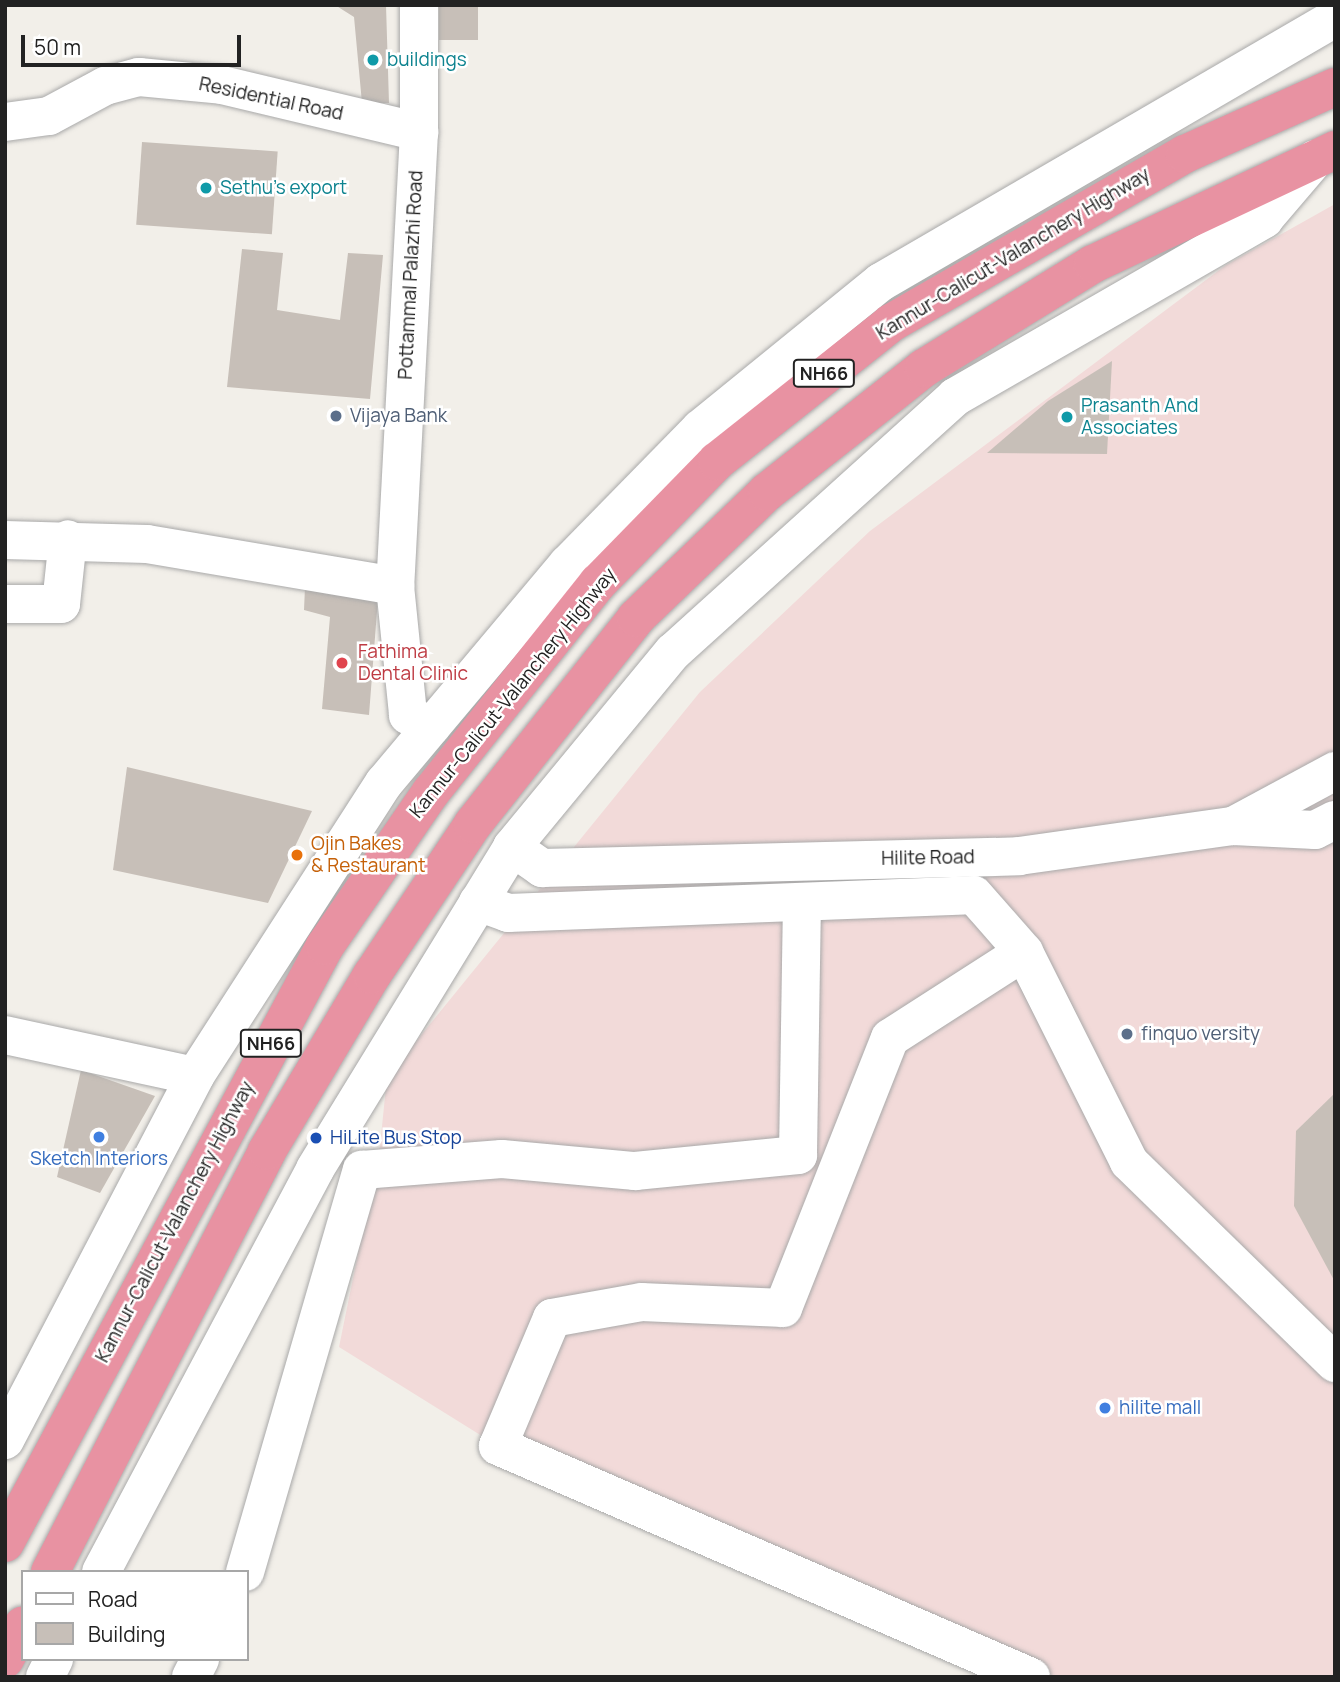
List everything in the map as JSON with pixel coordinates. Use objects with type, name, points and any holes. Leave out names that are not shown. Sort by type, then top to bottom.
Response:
[{"type":"highway","name":"Kannur-Calicut-Valanchery Highway","points":[[5,1543],[325,946],[431,792],[598,583],[717,461],[891,323],[1185,154],[1335,87]]},
{"type":"highway","name":"NH66","points":[[51,1570],[267,1151],[372,975],[473,824],[636,618],[767,492],[924,368],[1093,264],[1325,154]]},
{"type":"highway","points":[[5,1659],[21,1629]]},
{"type":"street","name":"Pottammal Palazhi Road","points":[[419,5],[419,132],[395,586],[408,716],[432,726]]},
{"type":"street","points":[[5,1440],[195,1076],[384,783],[568,564],[701,429],[881,282],[1335,18]]},
{"type":"street","name":"Residential Road","points":[[5,122],[49,116],[105,86],[139,77],[222,85],[419,132]]},
{"type":"street","points":[[101,1570],[315,1169],[512,847],[673,652],[955,397],[1264,219],[1325,154]]},
{"type":"street","points":[[5,540],[68,539],[216,553],[395,586]]},
{"type":"street","points":[[5,604],[61,604],[68,539]]},
{"type":"street","name":"Hilite Road","points":[[512,847],[542,868],[1005,856],[1233,825],[1335,771]]},
{"type":"street","points":[[1233,825],[1315,830],[1335,820]]},
{"type":"street","points":[[478,902],[508,914],[802,906],[974,895],[1024,952],[1129,1162],[1335,1363]]},
{"type":"street","points":[[246,1570],[362,1170],[502,1159],[635,1171],[798,1155],[802,906]]},
{"type":"street","points":[[1024,952],[890,1038],[783,1308],[642,1302],[552,1318],[498,1446],[1031,1677]]},
{"type":"street","points":[[5,1035],[195,1076]]},
{"type":"street","points":[[44,1677],[53,1661]]},
{"type":"street","points":[[191,1677],[199,1661]]},
{"type":"shaded area","points":[[1335,204],[1335,1677],[1031,1677],[498,1446],[339,1347],[380,1146],[387,1077],[700,692],[870,531],[1226,265]]},
{"type":"building","name":"buildings","points":[[335,5],[386,5],[389,103],[362,103],[354,17]]},
{"type":"building","points":[[439,5],[478,5],[478,40],[439,40]]},
{"type":"building","name":"Sethu's export","points":[[142,142],[278,151],[272,234],[136,225]]},
{"type":"building","points":[[242,249],[283,253],[277,310],[340,320],[348,253],[383,255],[370,399],[227,387]]},
{"type":"building","name":"Prasanth And Associates","points":[[1112,361],[1107,454],[987,453],[1048,401]]},
{"type":"building","points":[[305,587],[378,598],[369,715],[322,709],[330,617],[304,610]]},
{"type":"building","points":[[127,767],[312,811],[268,903],[113,870]]},
{"type":"building","name":"Sketch Interiors","points":[[81,1070],[155,1096],[100,1193],[57,1177]]},
{"type":"building","points":[[1335,1093],[1335,1282],[1294,1206],[1296,1131]]},
{"type":"place","name":"buildings","points":[[373,60]]},
{"type":"place","name":"Sethu's export","points":[[206,188]]},
{"type":"place","name":"Vijaya Bank","points":[[336,416]]},
{"type":"place","name":"Prasanth And Associates","points":[[1067,417]]},
{"type":"place","name":"Fathima Dental Clinic","points":[[342,663]]},
{"type":"place","name":"Ojin Bakes & Restaurant","points":[[297,855]]},
{"type":"place","name":"finquo versity","points":[[1127,1034]]},
{"type":"place","name":"Sketch Interiors","points":[[99,1137]]},
{"type":"place","name":"HiLite Bus Stop","points":[[316,1138]]},
{"type":"place","name":"hilite mall","points":[[1105,1408]]}]
